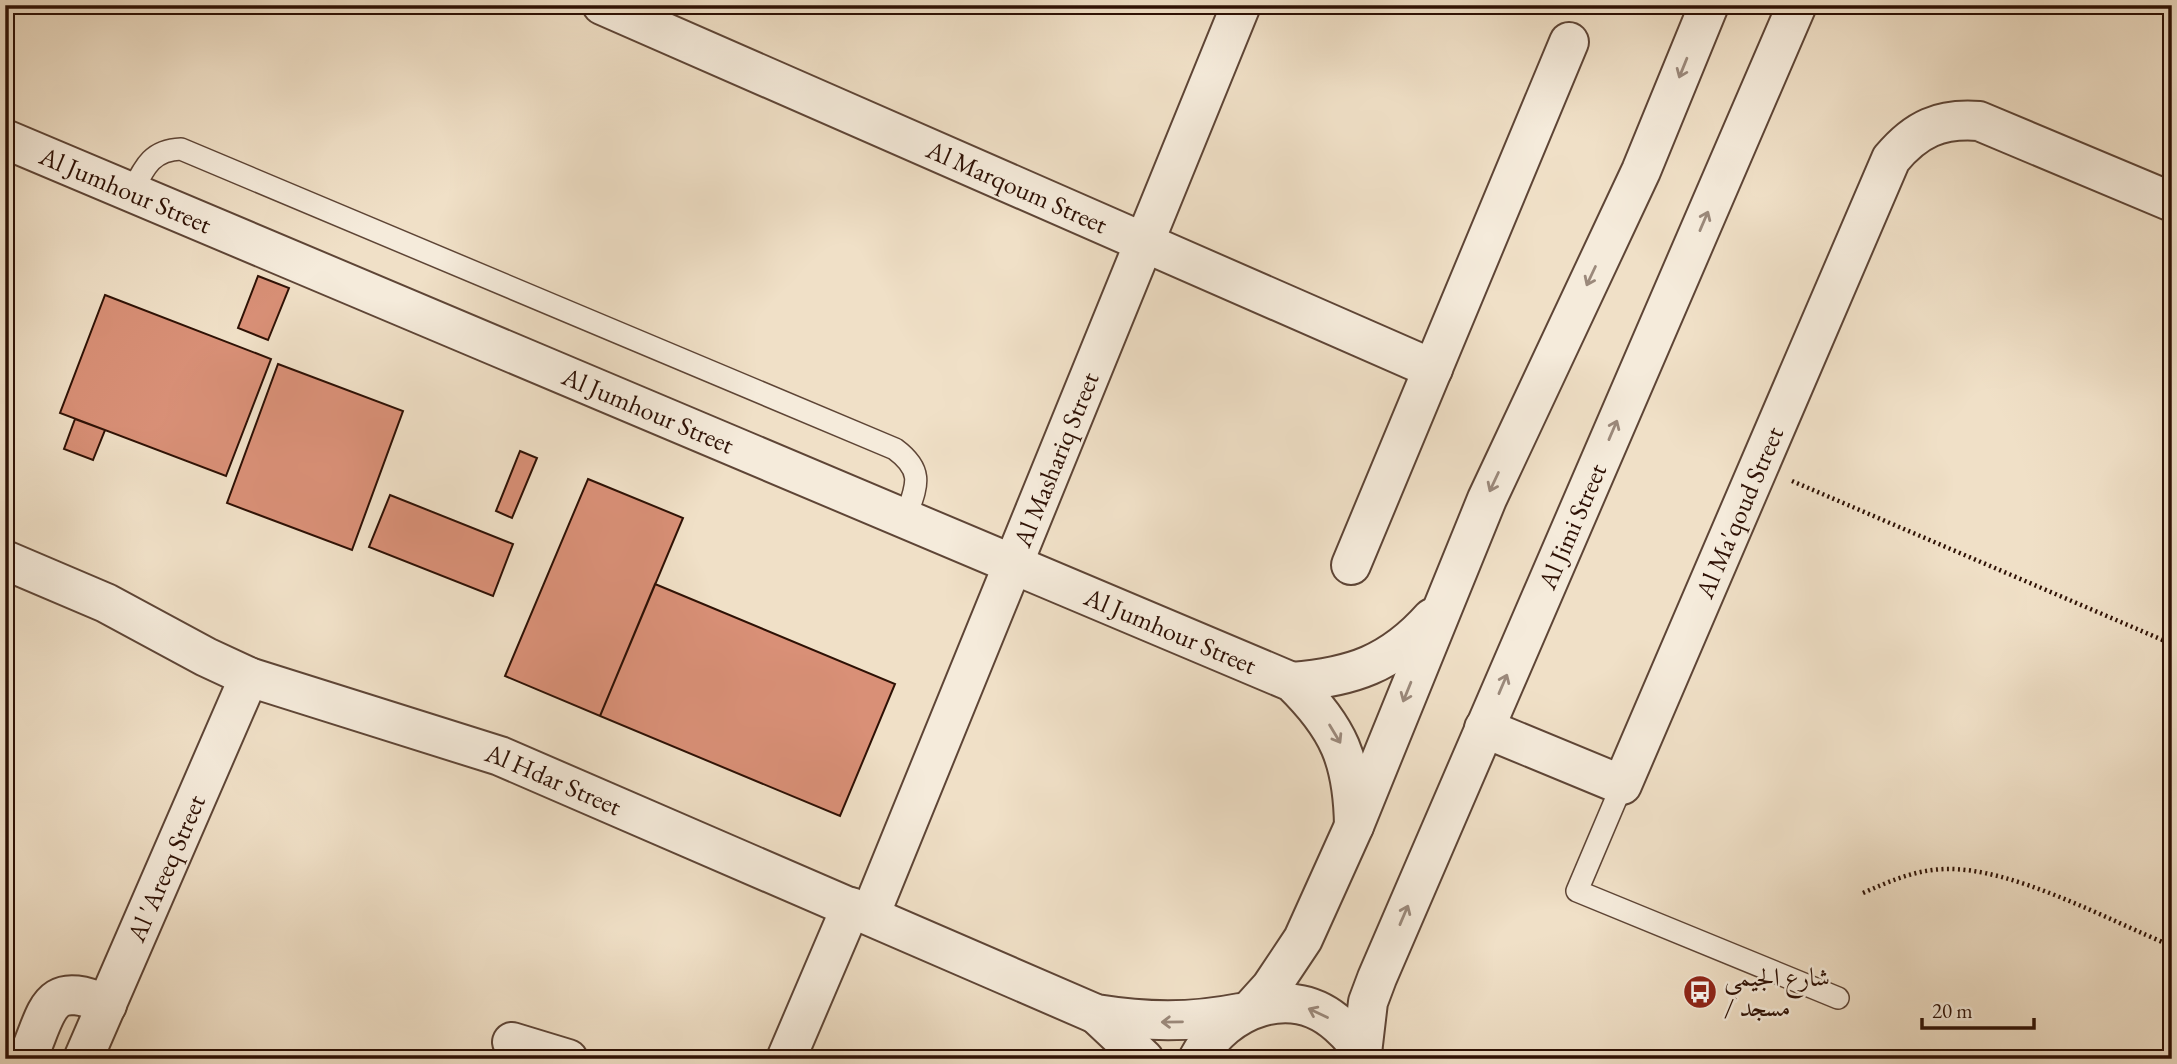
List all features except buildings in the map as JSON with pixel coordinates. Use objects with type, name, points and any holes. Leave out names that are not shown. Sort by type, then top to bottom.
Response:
[{"type":"street","name":"Al Marqoum Street","points":[[602,5],[1433,369]]},
{"type":"street","name":"Al Mashariq Street","points":[[786,1059],[860,911],[1013,564],[1241,5]]},
{"type":"street","points":[[1198,1059],[1221,1026],[1246,1011],[1271,987],[1303,939],[1354,826],[1487,499],[1641,171],[1709,5]]},
{"type":"street","name":"Al Jimi Street","points":[[1364,1056],[1368,1002],[1377,978],[1797,5]]},
{"type":"street","points":[[1351,565],[1569,42]]},
{"type":"street","name":"Al Ma'qoud Street","points":[[1622,785],[1891,159],[1908,139],[1929,125],[1954,119],[1979,121],[2172,202]]},
{"type":"street","name":"Al Jumhour Street","points":[[5,139],[1292,682],[1322,711],[1342,746],[1353,785],[1354,826]]},
{"type":"street","name":"Al Hdar Street","points":[[5,561],[106,603],[249,677],[500,756],[1096,1014],[1168,1022],[1205,1020],[1295,1004],[1316,1010],[1350,1035],[1364,1056]]},
{"type":"street","name":"Al Jumhour Street","points":[[1292,682],[1335,678],[1376,664],[1412,640],[1441,608]]},
{"type":"street","name":"Al 'Areeq Street","points":[[83,1059],[249,677]]},
{"type":"street","points":[[1484,728],[1622,785]]},
{"type":"street","points":[[27,1059],[51,1005],[58,997],[80,993],[107,1005]]},
{"type":"street","name":"Al Hdar Street","points":[[1096,1014],[1144,1059]]},
{"type":"street","points":[[512,1042],[568,1059]]},
{"type":"lane","points":[[131,192],[145,164],[155,155],[181,149],[895,449],[914,468],[917,481],[905,519]]},
{"type":"lane","name":"Al Ma'qoud Street","points":[[1622,785],[1577,891],[1838,998]]},
{"type":"path","points":[[1759,467],[2172,644]]},
{"type":"path","points":[[1863,893],[1898,878],[1921,872],[1974,870],[2004,876],[2172,946]]},
{"type":"place","name":"شارع الجيمي / مسجد","points":[[1700,992]]}]
